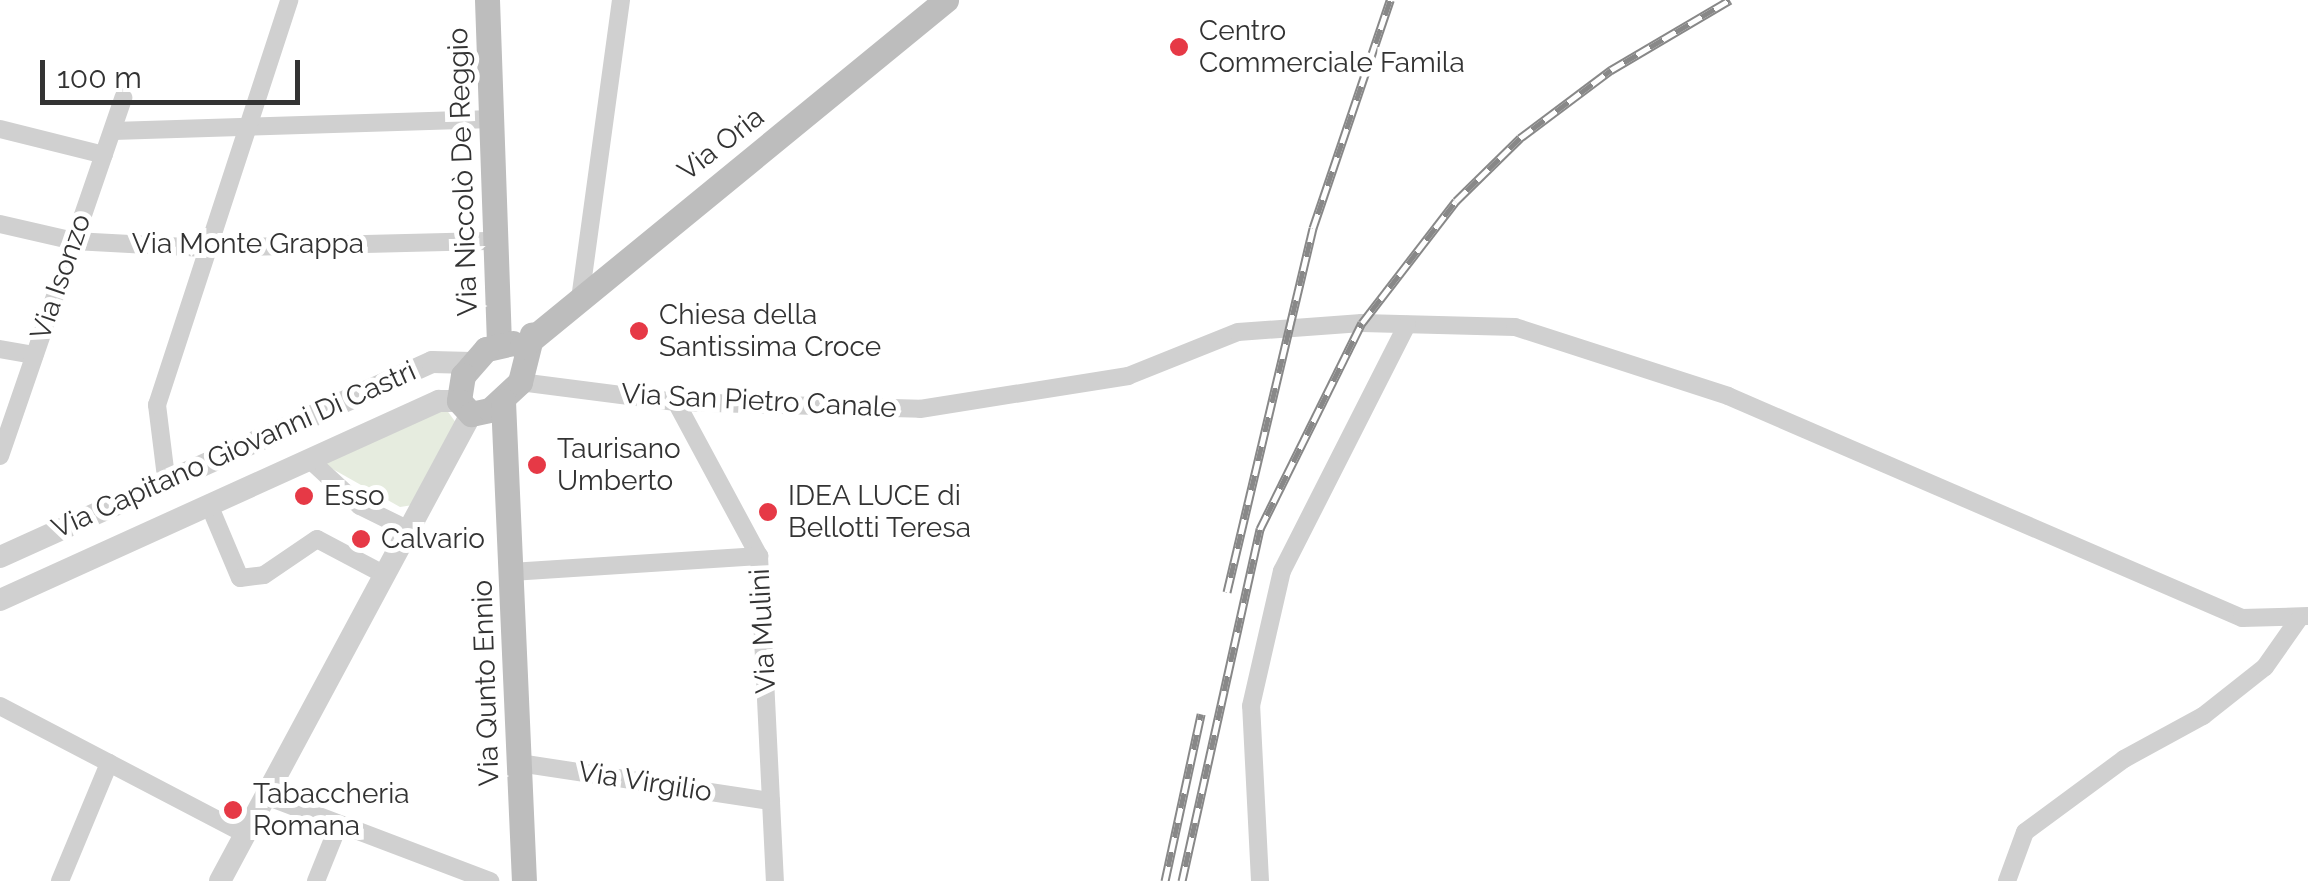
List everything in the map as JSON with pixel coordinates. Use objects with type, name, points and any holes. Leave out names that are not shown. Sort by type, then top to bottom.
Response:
[{"type":"main road","name":"Via Niccolò De Reggio","points":[[487,0],[497,241],[520,344],[510,402]]},
{"type":"main road","name":"Via Oria","points":[[472,363],[520,344],[946,0]]},
{"type":"main road","points":[[472,363],[465,407],[510,402]]},
{"type":"main road","name":"Via Qunto Ennio","points":[[510,402],[524,881]]},
{"type":"street","points":[[166,478],[157,405],[288,0]]},
{"type":"street","points":[[581,292],[621,0]]},
{"type":"street","name":"Via Isonzo","points":[[0,456],[123,98]]},
{"type":"street","points":[[112,131],[246,132],[493,119]]},
{"type":"street","points":[[0,128],[104,154]]},
{"type":"street","name":"Via Monte Grappa","points":[[0,224],[74,241],[205,248],[497,241]]},
{"type":"street","points":[[1260,881],[1251,706],[1282,571],[1407,324]]},
{"type":"street","name":"Via San Pietro Canale","points":[[510,402],[920,409],[1128,376],[1238,332],[1407,324],[1496,325],[1588,346],[1894,463],[2224,611],[2264,623],[2303,618]]},
{"type":"street","points":[[0,349],[34,355]]},
{"type":"street","name":"Via Capitano Giovanni Di Castri","points":[[1,554],[432,362],[472,363]]},
{"type":"street","name":"Via Capitano Giovanni Di Castri","points":[[0,600],[439,401],[465,407]]},
{"type":"street","name":"Via Mulini","points":[[676,402],[759,556],[775,881]]},
{"type":"street","points":[[220,881],[384,575],[411,532],[465,407]]},
{"type":"street","points":[[310,460],[360,506],[411,532]]},
{"type":"street","points":[[210,507],[240,578],[264,575],[317,539],[384,575]]},
{"type":"street","points":[[512,572],[759,556]]},
{"type":"street","points":[[2008,881],[2025,832],[2124,759],[2203,716],[2265,666],[2303,618]]},
{"type":"street","points":[[0,708],[245,834]]},
{"type":"street","points":[[60,881],[109,763]]},
{"type":"street","name":"Via Virgilio","points":[[519,763],[772,801]]},
{"type":"street","points":[[266,796],[458,875],[490,881]]},
{"type":"street","points":[[316,881],[340,824]]},
{"type":"shaded area","points":[[446,409],[459,427],[413,505],[400,507],[322,463]]},
{"type":"railway","points":[[1227,592],[1313,228],[1390,0]]},
{"type":"railway","points":[[1182,881],[1260,529],[1362,323],[1456,201],[1520,138],[1611,70],[1730,0]]},
{"type":"railway","points":[[1165,881],[1201,714]]},
{"type":"place","name":"Centro Commerciale Famila","points":[[1179,47]]},
{"type":"place","name":"Chiesa della Santissima Croce","points":[[639,331]]},
{"type":"place","name":"Taurisano Umberto","points":[[537,465]]},
{"type":"place","name":"Esso","points":[[304,496]]},
{"type":"place","name":"IDEA LUCE di Bellotti Teresa","points":[[768,512]]},
{"type":"place","name":"Calvario","points":[[361,539]]},
{"type":"place","name":"Tabaccheria Romana","points":[[233,810]]}]
